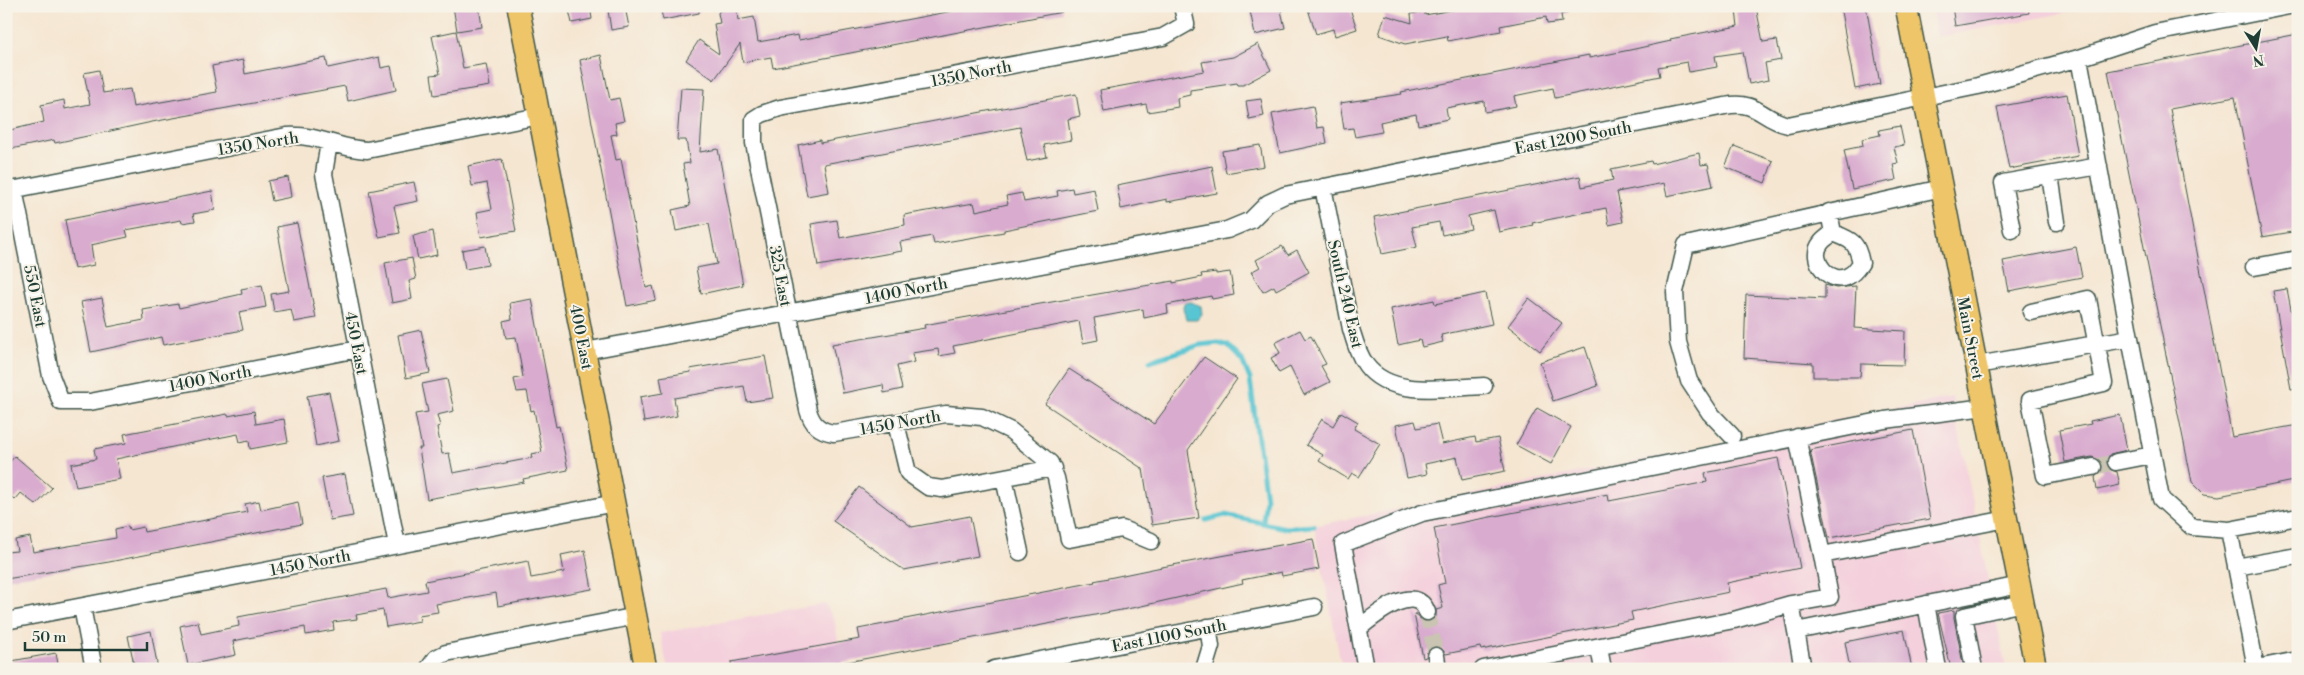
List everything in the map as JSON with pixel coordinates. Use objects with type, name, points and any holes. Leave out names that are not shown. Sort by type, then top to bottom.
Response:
[{"type":"main road","name":"400 East","points":[[518,6],[646,669]]},
{"type":"main road","name":"Main Street","points":[[1906,6],[2036,669]]},
{"type":"street","name":"1350 North","points":[[754,119],[780,108],[1164,37],[1186,24],[1182,6]]},
{"type":"street","name":"East 1200 South","points":[[1227,230],[1251,220],[1262,207],[1276,198],[1323,188],[1736,104],[1756,108],[1777,122],[1788,125],[1978,86],[2079,58],[2155,33],[2289,6]]},
{"type":"street","points":[[2079,58],[2161,499],[2192,528],[2229,530],[2298,517]]},
{"type":"street","name":"1350 North","points":[[10,190],[288,136],[313,136],[354,150],[367,150],[539,116]]},
{"type":"street","name":"325 East","points":[[754,119],[754,143],[808,410],[810,418],[819,429]]},
{"type":"street","name":"450 East","points":[[329,142],[324,174],[397,545]]},
{"type":"street","points":[[2012,230],[2003,183],[2099,166]]},
{"type":"street","points":[[2050,174],[2057,222]]},
{"type":"street","name":"South 240 East","points":[[1323,188],[1351,329],[1356,348],[1367,367],[1383,378],[1400,386],[1430,388],[1484,386]]},
{"type":"street","points":[[1732,436],[1710,413],[1689,381],[1678,342],[1675,292],[1686,245],[1942,188]]},
{"type":"street","name":"550 East","points":[[10,190],[51,376],[61,402]]},
{"type":"street","points":[[1829,212],[1833,233]]},
{"type":"street","name":"1400 North","points":[[585,351],[1227,230]]},
{"type":"street","points":[[2254,267],[2298,259]]},
{"type":"street","points":[[2030,312],[2088,300],[2104,383],[2030,400],[2046,476],[2093,467]]},
{"type":"street","points":[[1976,365],[2130,338]]},
{"type":"street","name":"1400 North","points":[[61,402],[90,402],[358,349]]},
{"type":"street","points":[[1366,669],[1343,544],[1422,513],[1885,420],[1985,407]]},
{"type":"street","name":"1450 North","points":[[819,429],[841,433],[946,414],[982,416],[1010,431],[1046,458],[1054,468]]},
{"type":"street","points":[[896,423],[908,473],[928,486],[942,489],[1054,468],[1069,539],[1122,529],[1151,541]]},
{"type":"street","points":[[1483,669],[1599,648],[1734,620],[1791,604],[1830,597],[1797,437]]},
{"type":"street","points":[[2116,462],[2152,455]]},
{"type":"street","points":[[1004,478],[1020,552]]},
{"type":"street","name":"1450 North","points":[[6,621],[615,503]]},
{"type":"street","points":[[1822,555],[2007,519]]},
{"type":"street","points":[[2229,530],[2254,668],[2298,660]]},
{"type":"street","points":[[2236,567],[2298,556]]},
{"type":"street","points":[[1796,631],[1926,604],[2021,594]]},
{"type":"street","points":[[1974,669],[1964,616],[2021,594]]},
{"type":"street","points":[[1359,628],[1385,608],[1402,600],[1419,602],[1427,612]]},
{"type":"street","points":[[1791,604],[1803,669]]},
{"type":"street","points":[[1926,604],[1938,669]]},
{"type":"street","points":[[82,607],[94,669]]},
{"type":"street","name":"East 1100 South","points":[[994,669],[1314,607]]},
{"type":"street","points":[[428,669],[436,658],[446,653],[636,616]]},
{"type":"street","points":[[1204,669],[1211,646],[1208,627]]},
{"type":"street","points":[[1599,648],[1603,669]]},
{"type":"shaded area","points":[[1931,6],[2090,6],[2090,8],[1937,37]]},
{"type":"shaded area","points":[[1952,397],[2006,669],[1342,669],[1314,526]]},
{"type":"shaded area","points":[[825,604],[834,618],[843,669],[668,669],[660,633]]},
{"type":"water","points":[[1191,302],[1201,306],[1202,314],[1197,320],[1186,320],[1184,303]]},
{"type":"building","points":[[453,6],[479,6],[482,27],[457,31]]},
{"type":"building","points":[[568,6],[590,6],[592,19],[572,23]]},
{"type":"building","points":[[660,6],[699,6],[699,13],[663,20]]},
{"type":"building","points":[[723,6],[736,6],[738,20],[754,17],[758,42],[798,35],[799,40],[979,6],[1061,6],[1062,12],[773,68],[771,57],[743,62],[740,44],[714,80],[686,60],[699,40],[719,54],[714,24],[720,23],[718,13]]},
{"type":"building","points":[[1249,6],[1280,6],[1285,28],[1255,35]]},
{"type":"building","points":[[1307,6],[1349,6],[1357,29],[1335,36],[1333,29],[1316,34]]},
{"type":"building","points":[[1474,6],[1567,6],[1568,13],[1561,14],[1562,22],[1547,24],[1546,17],[1500,26],[1501,31],[1448,41],[1447,36],[1405,44],[1379,35],[1385,15],[1412,23],[1411,14],[1425,11],[1425,15]]},
{"type":"building","points":[[1840,6],[1866,6],[1880,84],[1855,89]]},
{"type":"building","points":[[1952,6],[2028,6],[2029,13],[1955,26]]},
{"type":"building","points":[[625,7],[629,27],[611,30],[608,10]]},
{"type":"building","points":[[1756,7],[1763,42],[1777,40],[1781,60],[1765,63],[1768,80],[1749,84],[1743,52],[1715,56],[1717,67],[1689,72],[1687,62],[1658,67],[1660,76],[1555,98],[1553,88],[1514,96],[1516,106],[1501,109],[1485,112],[1484,101],[1446,108],[1448,119],[1418,125],[1416,114],[1380,122],[1382,132],[1355,137],[1353,128],[1344,129],[1340,103],[1402,94],[1401,92],[1589,55],[1589,58],[1671,41],[1670,39],[1738,26],[1736,11]]},
{"type":"building","points":[[456,31],[463,68],[486,64],[490,86],[434,95],[431,75],[440,74],[432,36]]},
{"type":"building","points":[[2298,34],[2298,87],[2293,88],[2298,110],[2298,231],[2262,237],[2235,97],[2170,109],[2232,437],[2298,425],[2298,480],[2219,496],[2204,494],[2192,482],[2108,71]]},
{"type":"building","points":[[1258,44],[1271,70],[1243,85],[1238,85],[1237,83],[1190,90],[1190,95],[1177,98],[1178,107],[1148,112],[1146,104],[1104,112],[1100,90],[1204,71],[1202,62],[1233,57]]},
{"type":"building","points":[[601,55],[610,100],[619,98],[624,121],[615,123],[617,134],[611,135],[616,160],[621,159],[646,288],[653,286],[656,300],[627,306],[580,60]]},
{"type":"building","points":[[379,57],[381,68],[391,66],[396,90],[348,101],[345,86],[152,122],[55,143],[54,140],[6,150],[6,131],[44,122],[41,105],[64,100],[65,109],[90,104],[84,73],[99,70],[103,93],[130,89],[133,107],[217,92],[212,66],[243,60],[245,74],[326,58],[328,68]]},
{"type":"building","points":[[681,88],[704,89],[700,152],[718,149],[743,285],[701,294],[696,268],[717,264],[709,224],[676,231],[672,210],[690,206],[683,164],[690,163],[686,140],[677,140]]},
{"type":"building","points":[[1076,94],[1080,116],[1068,119],[1071,140],[1044,145],[1047,157],[1027,161],[1020,127],[824,164],[829,192],[807,196],[798,145],[820,140],[820,143]]},
{"type":"building","points":[[2067,94],[2078,156],[2009,169],[1997,107]]},
{"type":"building","points":[[1261,99],[1264,116],[1249,119],[1246,101]]},
{"type":"building","points":[[1313,106],[1317,128],[1324,127],[1327,143],[1280,153],[1272,114]]},
{"type":"building","points":[[1900,126],[1904,145],[1894,147],[1898,163],[1893,164],[1896,180],[1852,189],[1844,150],[1863,146],[1862,139],[1880,135],[1879,130]]},
{"type":"building","points":[[1260,145],[1264,166],[1226,173],[1222,151]]},
{"type":"building","points":[[1734,146],[1773,161],[1765,183],[1725,167]]},
{"type":"building","points":[[1699,153],[1701,165],[1708,164],[1713,186],[1667,196],[1664,183],[1617,192],[1623,222],[1609,225],[1606,208],[1532,223],[1533,225],[1499,232],[1494,210],[1468,216],[1471,229],[1442,235],[1439,222],[1412,227],[1417,247],[1382,254],[1374,217],[1580,176],[1582,187],[1613,180],[1611,169],[1651,161],[1652,164]]},
{"type":"building","points":[[502,159],[516,231],[481,237],[477,212],[492,209],[487,183],[472,186],[468,166]]},
{"type":"building","points":[[1212,166],[1217,193],[1167,202],[1167,199],[1121,209],[1117,185]]},
{"type":"building","points":[[288,177],[291,197],[272,201],[268,181]]},
{"type":"building","points":[[414,182],[418,201],[394,206],[400,233],[379,237],[369,191]]},
{"type":"building","points":[[1072,188],[1073,193],[1094,189],[1098,211],[1004,230],[1004,232],[934,244],[932,236],[900,242],[902,251],[818,266],[811,224],[837,220],[840,238],[905,225],[904,215],[974,203],[976,211],[1008,204],[1006,196],[1022,193],[1024,202],[1058,196],[1057,191]]},
{"type":"building","points":[[212,191],[215,210],[193,214],[195,221],[182,223],[181,220],[126,230],[128,237],[91,245],[94,265],[74,269],[65,220]]},
{"type":"building","points":[[297,223],[316,318],[294,322],[291,309],[274,312],[271,294],[289,291],[277,227]]},
{"type":"building","points":[[433,231],[437,255],[418,259],[413,236]]},
{"type":"building","points":[[485,246],[488,265],[465,269],[462,250]]},
{"type":"building","points":[[1282,246],[1288,255],[1297,250],[1309,272],[1276,290],[1274,286],[1263,292],[1251,272],[1260,267],[1256,260]]},
{"type":"building","points":[[2076,247],[2082,277],[2009,291],[2003,261]]},
{"type":"building","points":[[412,258],[416,279],[409,281],[412,299],[392,303],[385,263]]},
{"type":"building","points":[[1216,272],[1216,274],[1230,272],[1234,295],[1212,299],[1211,296],[1167,305],[1168,313],[1144,318],[1143,309],[1094,318],[1098,340],[1083,343],[1079,321],[953,346],[955,353],[939,356],[938,349],[912,353],[914,362],[897,366],[902,389],[884,393],[883,385],[843,393],[832,344],[925,328],[924,325],[1017,308],[1173,281],[1173,283],[1202,277],[1201,274]]},
{"type":"building","points":[[262,285],[266,307],[239,312],[243,330],[163,345],[161,337],[91,352],[81,302],[102,298],[108,327],[144,320],[143,310],[178,304],[179,308],[242,294],[241,289]]},
{"type":"building","points":[[1825,285],[1836,288],[1856,286],[1854,328],[1905,331],[1904,365],[1861,364],[1860,377],[1813,377],[1813,363],[1744,358],[1746,295],[1825,299]]},
{"type":"building","points":[[2287,289],[2298,345],[2298,388],[2291,389],[2273,291]]},
{"type":"building","points":[[1485,293],[1492,324],[1441,335],[1443,342],[1422,347],[1420,340],[1398,345],[1391,309],[1434,300],[1435,304]]},
{"type":"building","points":[[1529,298],[1562,323],[1540,351],[1508,326]]},
{"type":"building","points":[[532,299],[556,427],[559,426],[568,470],[523,479],[524,482],[427,499],[419,448],[422,448],[415,414],[428,412],[422,384],[447,379],[454,411],[437,415],[440,426],[437,427],[442,454],[449,453],[453,473],[532,458],[531,454],[542,452],[534,410],[531,411],[527,391],[517,392],[514,379],[523,377],[516,337],[506,338],[503,321],[512,319],[510,303]]},
{"type":"building","points":[[421,330],[430,373],[406,378],[398,335]]},
{"type":"building","points":[[1300,330],[1305,339],[1311,336],[1326,364],[1321,366],[1330,382],[1304,395],[1290,367],[1279,373],[1271,358],[1280,353],[1275,343]]},
{"type":"building","points":[[1585,347],[1598,386],[1553,401],[1540,362]]},
{"type":"building","points":[[765,356],[773,398],[747,402],[744,386],[674,398],[677,416],[644,422],[640,397],[663,393],[660,377],[691,372],[690,369]]},
{"type":"building","points":[[1204,357],[1237,379],[1188,450],[1199,518],[1152,525],[1143,469],[1045,404],[1069,369],[1154,424]]},
{"type":"building","points":[[329,392],[339,441],[316,446],[307,396]]},
{"type":"building","points":[[1537,408],[1571,427],[1551,464],[1516,445]]},
{"type":"building","points":[[254,411],[256,424],[284,419],[288,442],[250,449],[249,440],[240,442],[238,434],[116,459],[120,479],[76,487],[71,464],[96,459],[94,449],[126,443],[124,434],[227,414],[228,416]]},
{"type":"building","points":[[1341,412],[1358,422],[1354,429],[1380,444],[1359,477],[1352,473],[1348,479],[1319,461],[1323,455],[1306,445],[1322,419],[1333,426]]},
{"type":"building","points":[[2120,415],[2127,450],[2110,454],[2106,463],[2109,469],[2117,472],[2120,485],[2097,490],[2095,477],[2102,471],[2101,461],[2092,457],[2065,462],[2059,430],[2091,424],[2090,421]]},
{"type":"building","points":[[1415,421],[1417,428],[1437,424],[1442,444],[1475,437],[1476,442],[1498,438],[1505,471],[1462,480],[1457,457],[1425,464],[1427,474],[1407,478],[1396,425]]},
{"type":"building","points":[[1913,430],[1930,519],[1829,538],[1810,450]]},
{"type":"building","points":[[15,456],[52,488],[36,505],[21,493],[15,500],[6,492],[6,466]]},
{"type":"building","points":[[1778,458],[1800,568],[1727,583],[1729,592],[1631,612],[1633,620],[1481,650],[1480,647],[1446,654],[1440,647],[1434,646],[1427,652],[1426,657],[1423,658],[1414,614],[1422,621],[1428,622],[1436,617],[1436,610],[1443,608],[1438,585],[1445,583],[1434,528],[1608,494],[1609,501],[1707,482],[1705,473]]},
{"type":"building","points":[[345,474],[353,516],[330,520],[322,478]]},
{"type":"building","points":[[859,487],[912,527],[970,516],[978,556],[904,570],[833,521]]},
{"type":"building","points":[[259,501],[261,510],[298,502],[302,524],[109,562],[6,579],[6,552],[17,551],[15,540],[30,537],[33,552],[116,538],[115,529],[128,526],[129,530],[143,527],[144,532],[247,512],[245,504]]},
{"type":"building","points":[[1313,539],[1319,569],[1282,576],[1281,572],[1242,580],[1243,583],[1137,607],[842,663],[843,669],[732,669],[731,662],[860,639],[858,629],[1162,567]]},
{"type":"building","points":[[585,550],[592,589],[498,606],[496,593],[436,604],[438,612],[419,615],[420,621],[386,627],[383,610],[356,615],[357,619],[333,622],[334,630],[306,635],[305,627],[233,641],[236,655],[188,665],[180,626],[198,622],[201,634],[239,626],[238,617],[386,589],[388,598],[427,591],[425,581],[528,561],[531,578],[564,572],[561,555]]},
{"type":"building","points":[[1954,610],[1964,669],[1951,669],[1938,613]]},
{"type":"building","points":[[1904,630],[1912,669],[1850,669],[1845,642]]},
{"type":"building","points":[[151,631],[158,669],[135,669],[128,636]]},
{"type":"building","points":[[56,653],[59,669],[6,669],[6,662]]},
{"type":"waterway","points":[[1150,361],[1200,345],[1218,343],[1228,346],[1242,360],[1250,379],[1266,498],[1263,522]]},
{"type":"waterway","points":[[1206,520],[1225,515],[1286,528],[1314,526]]},
{"type":"tunnel","points":[[2093,467],[2116,462]]},
{"type":"tunnel","points":[[1427,612],[1436,656]]}]
